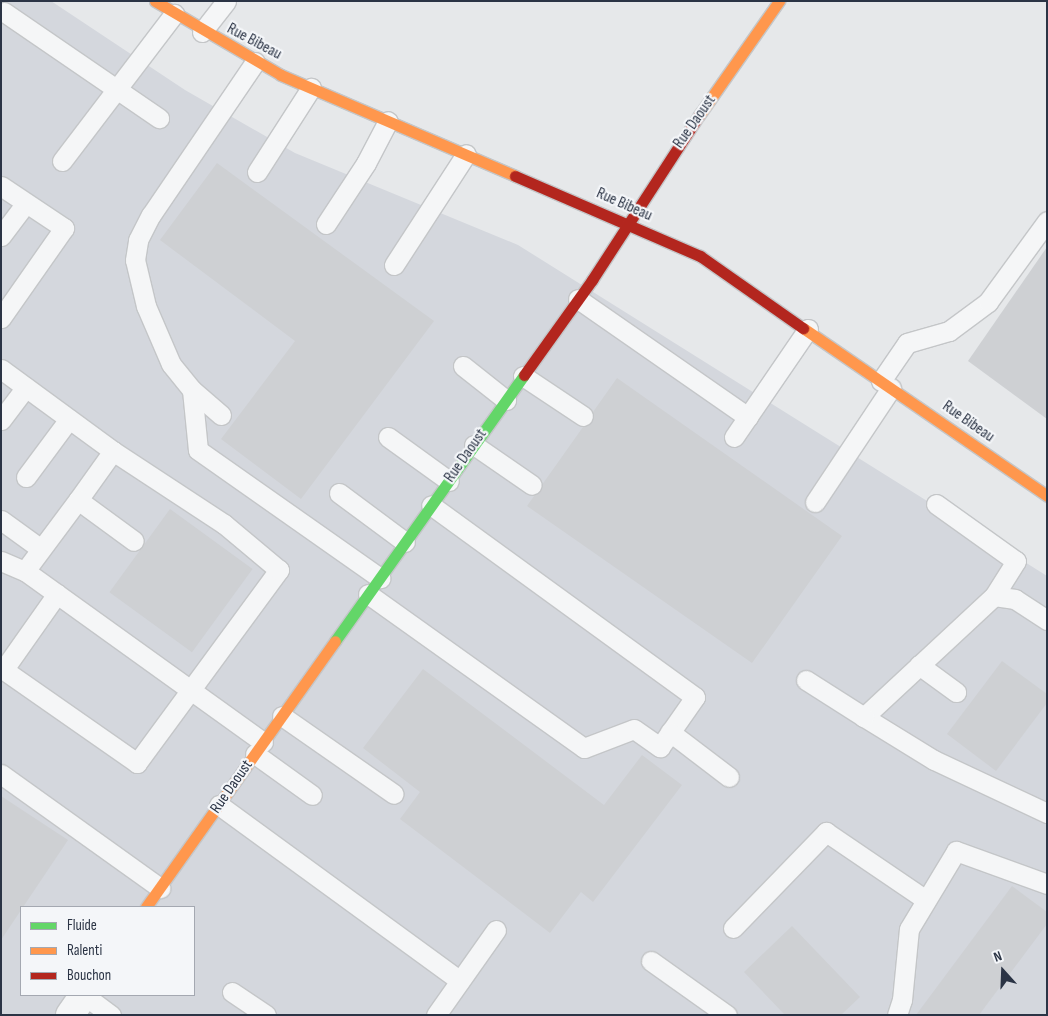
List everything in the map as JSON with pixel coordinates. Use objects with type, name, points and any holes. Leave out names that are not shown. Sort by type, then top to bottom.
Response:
[{"type":"street","name":"Rue Bibeau","points":[[155,1],[202,32],[255,62],[700,256],[1047,496]]},
{"type":"street","name":"Rue Daoust","points":[[147,906],[578,299],[627,224],[780,1]]},
{"type":"street","points":[[70,1015],[83,996]]},
{"type":"lane","points":[[202,32],[226,1]]},
{"type":"lane","points":[[4,12],[159,118]]},
{"type":"lane","points":[[62,161],[174,14]]},
{"type":"lane","points":[[221,414],[192,390],[171,364],[146,306],[137,276],[138,240],[255,62]]},
{"type":"lane","points":[[257,172],[311,88]]},
{"type":"lane","points":[[326,224],[366,163],[388,121]]},
{"type":"lane","points":[[394,265],[448,186],[466,154]]},
{"type":"lane","points":[[1,186],[64,228],[1,318]]},
{"type":"lane","points":[[1,236],[26,203]]},
{"type":"lane","points":[[815,502],[886,384],[908,343],[949,332],[988,302],[1047,222]]},
{"type":"lane","points":[[578,299],[748,417]]},
{"type":"lane","points":[[734,437],[808,329]]},
{"type":"lane","points":[[463,366],[506,400]]},
{"type":"lane","points":[[1,369],[113,451],[224,524],[279,570],[192,692],[137,763],[2,668],[56,594]]},
{"type":"lane","points":[[523,376],[583,416]]},
{"type":"lane","points":[[1,420],[26,387]]},
{"type":"lane","points":[[192,390],[198,450],[380,578]]},
{"type":"lane","points":[[26,477],[69,419]]},
{"type":"lane","points":[[388,437],[449,481]]},
{"type":"lane","points":[[474,445],[532,485]]},
{"type":"lane","points":[[25,571],[113,451]]},
{"type":"lane","points":[[339,493],[405,542]]},
{"type":"lane","points":[[78,500],[134,541]]},
{"type":"lane","points":[[864,717],[994,596],[1016,561],[936,504]]},
{"type":"lane","points":[[368,594],[584,748],[634,729],[660,747],[695,697],[431,505]]},
{"type":"lane","points":[[1,520],[41,549]]},
{"type":"lane","points":[[1,561],[25,571],[192,692],[312,795]]},
{"type":"lane","points":[[994,596],[1015,599],[1047,620]]},
{"type":"lane","points":[[919,665],[956,692]]},
{"type":"lane","points":[[806,680],[934,760],[1047,813]]},
{"type":"lane","points":[[282,716],[394,794]]},
{"type":"lane","points":[[670,732],[728,777]]},
{"type":"lane","points":[[1,774],[160,888]]},
{"type":"lane","points":[[219,805],[460,981]]},
{"type":"lane","points":[[732,928],[826,832],[926,900]]},
{"type":"lane","points":[[897,1015],[902,1000],[909,929],[956,851],[1047,884]]},
{"type":"lane","points":[[436,1015],[496,930]]},
{"type":"lane","points":[[651,961],[727,1015]]},
{"type":"lane","points":[[232,992],[266,1015]]},
{"type":"lane","points":[[85,996],[111,1015]]},
{"type":"shaded area","points":[[1,1],[51,1],[185,90],[295,153],[518,245],[1047,576],[1047,1015],[1,1015]]},
{"type":"building","points":[[217,163],[434,321],[301,499],[221,439],[295,341],[160,240]]},
{"type":"building","points":[[1047,247],[1047,419],[968,361]]},
{"type":"building","points":[[617,378],[842,536],[752,663],[527,506],[583,427],[592,423],[593,412]]},
{"type":"building","points":[[170,509],[253,569],[192,652],[109,592]]},
{"type":"building","points":[[1002,661],[1047,694],[1047,703],[996,771],[947,734]]},
{"type":"building","points":[[423,669],[604,805],[642,755],[682,785],[593,902],[581,892],[550,933],[400,819],[420,792],[363,748]]},
{"type":"building","points":[[1,796],[68,840],[24,906],[20,906],[20,912],[1,940]]},
{"type":"building","points":[[1012,886],[1047,912],[1047,924],[979,1015],[916,1015]]},
{"type":"building","points":[[792,926],[860,997],[841,1015],[785,1015],[744,972]]},
{"type":"traffic: fast","points":[[335,641],[524,375]]},
{"type":"traffic: slow","points":[[155,1],[281,75],[515,176]]},
{"type":"traffic: slow","points":[[700,114],[779,1]]},
{"type":"traffic: slow","points":[[803,328],[1047,496]]},
{"type":"traffic: slow","points":[[147,906],[335,641]]},
{"type":"traffic: jam","points":[[524,375],[592,280],[700,114]]},
{"type":"traffic: jam","points":[[515,176],[700,256],[803,328]]}]
